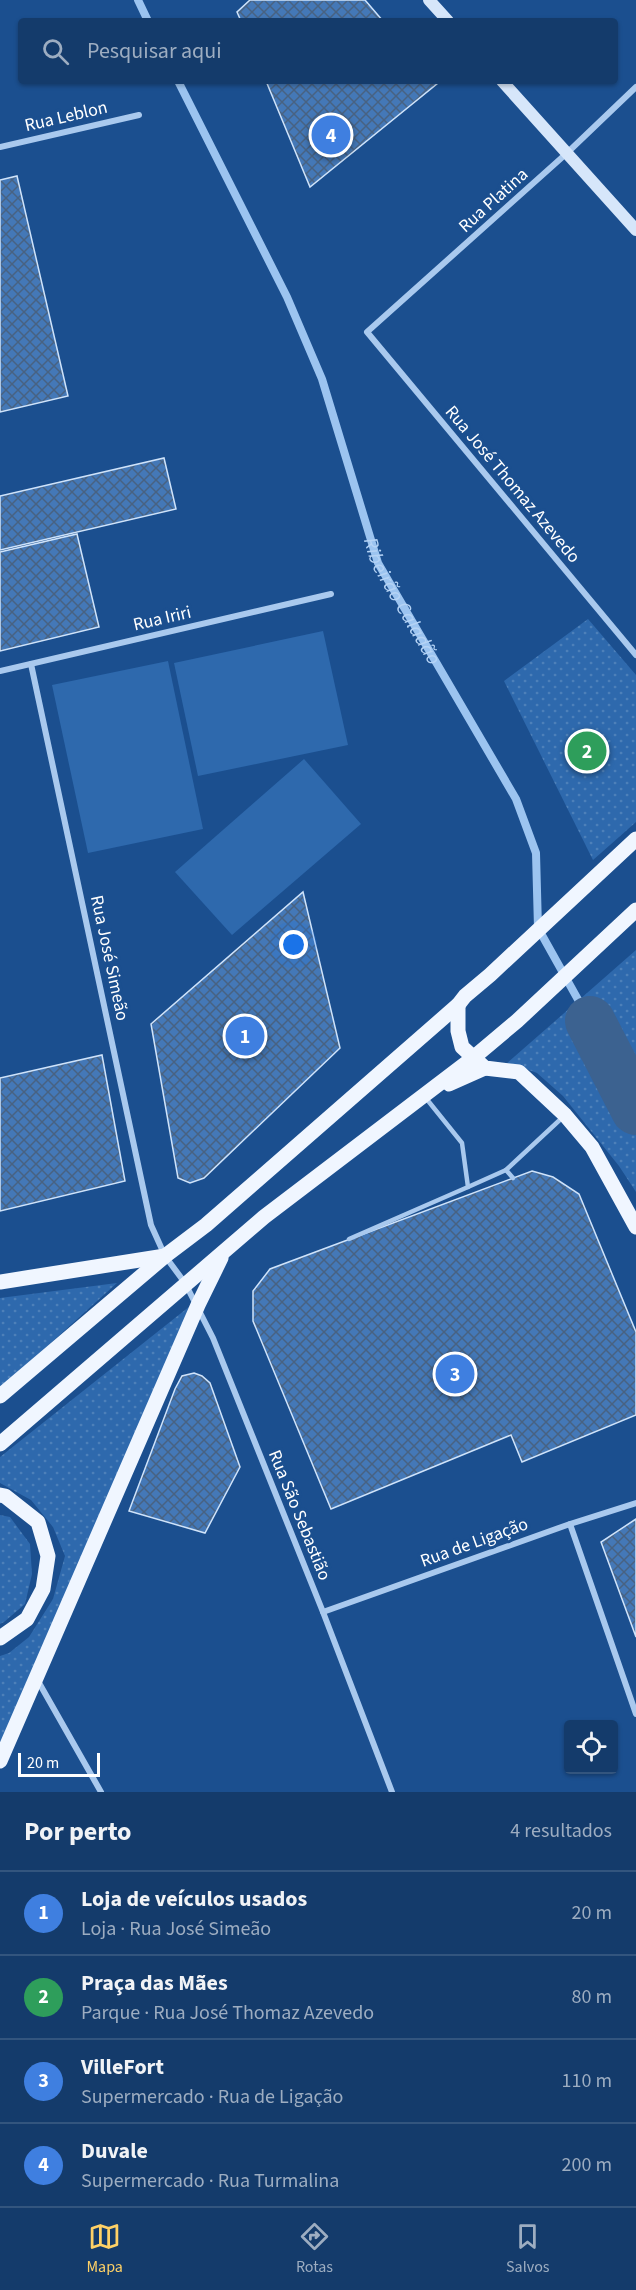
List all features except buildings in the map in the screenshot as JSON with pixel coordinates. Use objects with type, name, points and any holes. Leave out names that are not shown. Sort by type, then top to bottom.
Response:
[{"type":"main road","points":[[429,0],[445,18]]},
{"type":"main road","points":[[505,84],[636,230]]},
{"type":"main road","points":[[0,1396],[165,1256],[206,1225],[458,1005],[465,996],[636,839]]},
{"type":"main road","points":[[0,1444],[264,1216],[424,1095],[479,1063],[517,1022],[636,910]]},
{"type":"main road","points":[[458,1005],[458,1031],[462,1047],[479,1063],[519,1072],[565,1115],[592,1147],[636,1227]]},
{"type":"main road","points":[[0,1761],[198,1305],[225,1250]]},
{"type":"main road","points":[[0,1282],[165,1256]]},
{"type":"main road","points":[[0,1495],[5,1496],[38,1522],[48,1556],[43,1589],[27,1619],[0,1638]]},
{"type":"street","name":"Rua Platina","points":[[367,332],[567,153],[636,87]]},
{"type":"street","name":"Rua Leblon","points":[[0,147],[139,115]]},
{"type":"street","name":"Rua José Thomaz Azevedo","points":[[367,332],[636,655]]},
{"type":"street","name":"Rua Iriri","points":[[0,671],[331,594]]},
{"type":"street","name":"Rua José Simeão","points":[[32,664],[151,1225],[165,1256]]},
{"type":"street","name":"Rua São Sebastião","points":[[165,1256],[198,1305],[218,1349],[392,1792]]},
{"type":"street","name":"Rua de Ligação","points":[[323,1612],[570,1524],[636,1503]]},
{"type":"street","points":[[570,1524],[636,1714]]},
{"type":"street","points":[[36,1677],[101,1792]]},
{"type":"lane","points":[[424,1095],[462,1143],[468,1187]]},
{"type":"lane","points":[[349,1239],[506,1170],[565,1115]]},
{"type":"lane","points":[[506,1170],[513,1178]]},
{"type":"shaded area","points":[[588,619],[636,675],[636,822],[593,860],[504,681]]},
{"type":"shaded area","points":[[323,631],[348,745],[198,776],[174,663]]},
{"type":"shaded area","points":[[168,661],[203,829],[88,853],[52,685]]},
{"type":"shaded area","points":[[304,759],[361,824],[232,935],[175,872]]},
{"type":"shaded area","points":[[636,950],[636,1192],[619,1166],[563,1096],[537,1073],[521,1067],[505,1065]]},
{"type":"shaded area","points":[[117,1283],[0,1389],[0,1298]]},
{"type":"shaded area","points":[[190,1306],[0,1744],[0,1656],[9,1653],[29,1637],[53,1599],[65,1556],[53,1527],[31,1500],[0,1483],[0,1457]]},
{"type":"shaded area","points":[[0,1515],[10,1517],[30,1544],[32,1574],[25,1604],[0,1624]]},
{"type":"waterway","name":"Ribeirão Caladão","points":[[138,0],[147,18]]},
{"type":"waterway","name":"Ribeirão Caladão","points":[[180,84],[287,297],[322,379],[378,563],[516,799],[536,853],[538,928],[590,1021]]},
{"type":"waterway","name":"Ribeirão Caladão","points":[[590,1021],[636,1110]]},
{"type":"place","name":"Duvale","points":[[331,135]]},
{"type":"place","name":"Praça das Mães","points":[[587,751]]},
{"type":"place","name":"Loja de veículos usados","points":[[245,1036]]},
{"type":"place","name":"VilleFort","points":[[455,1374]]}]
